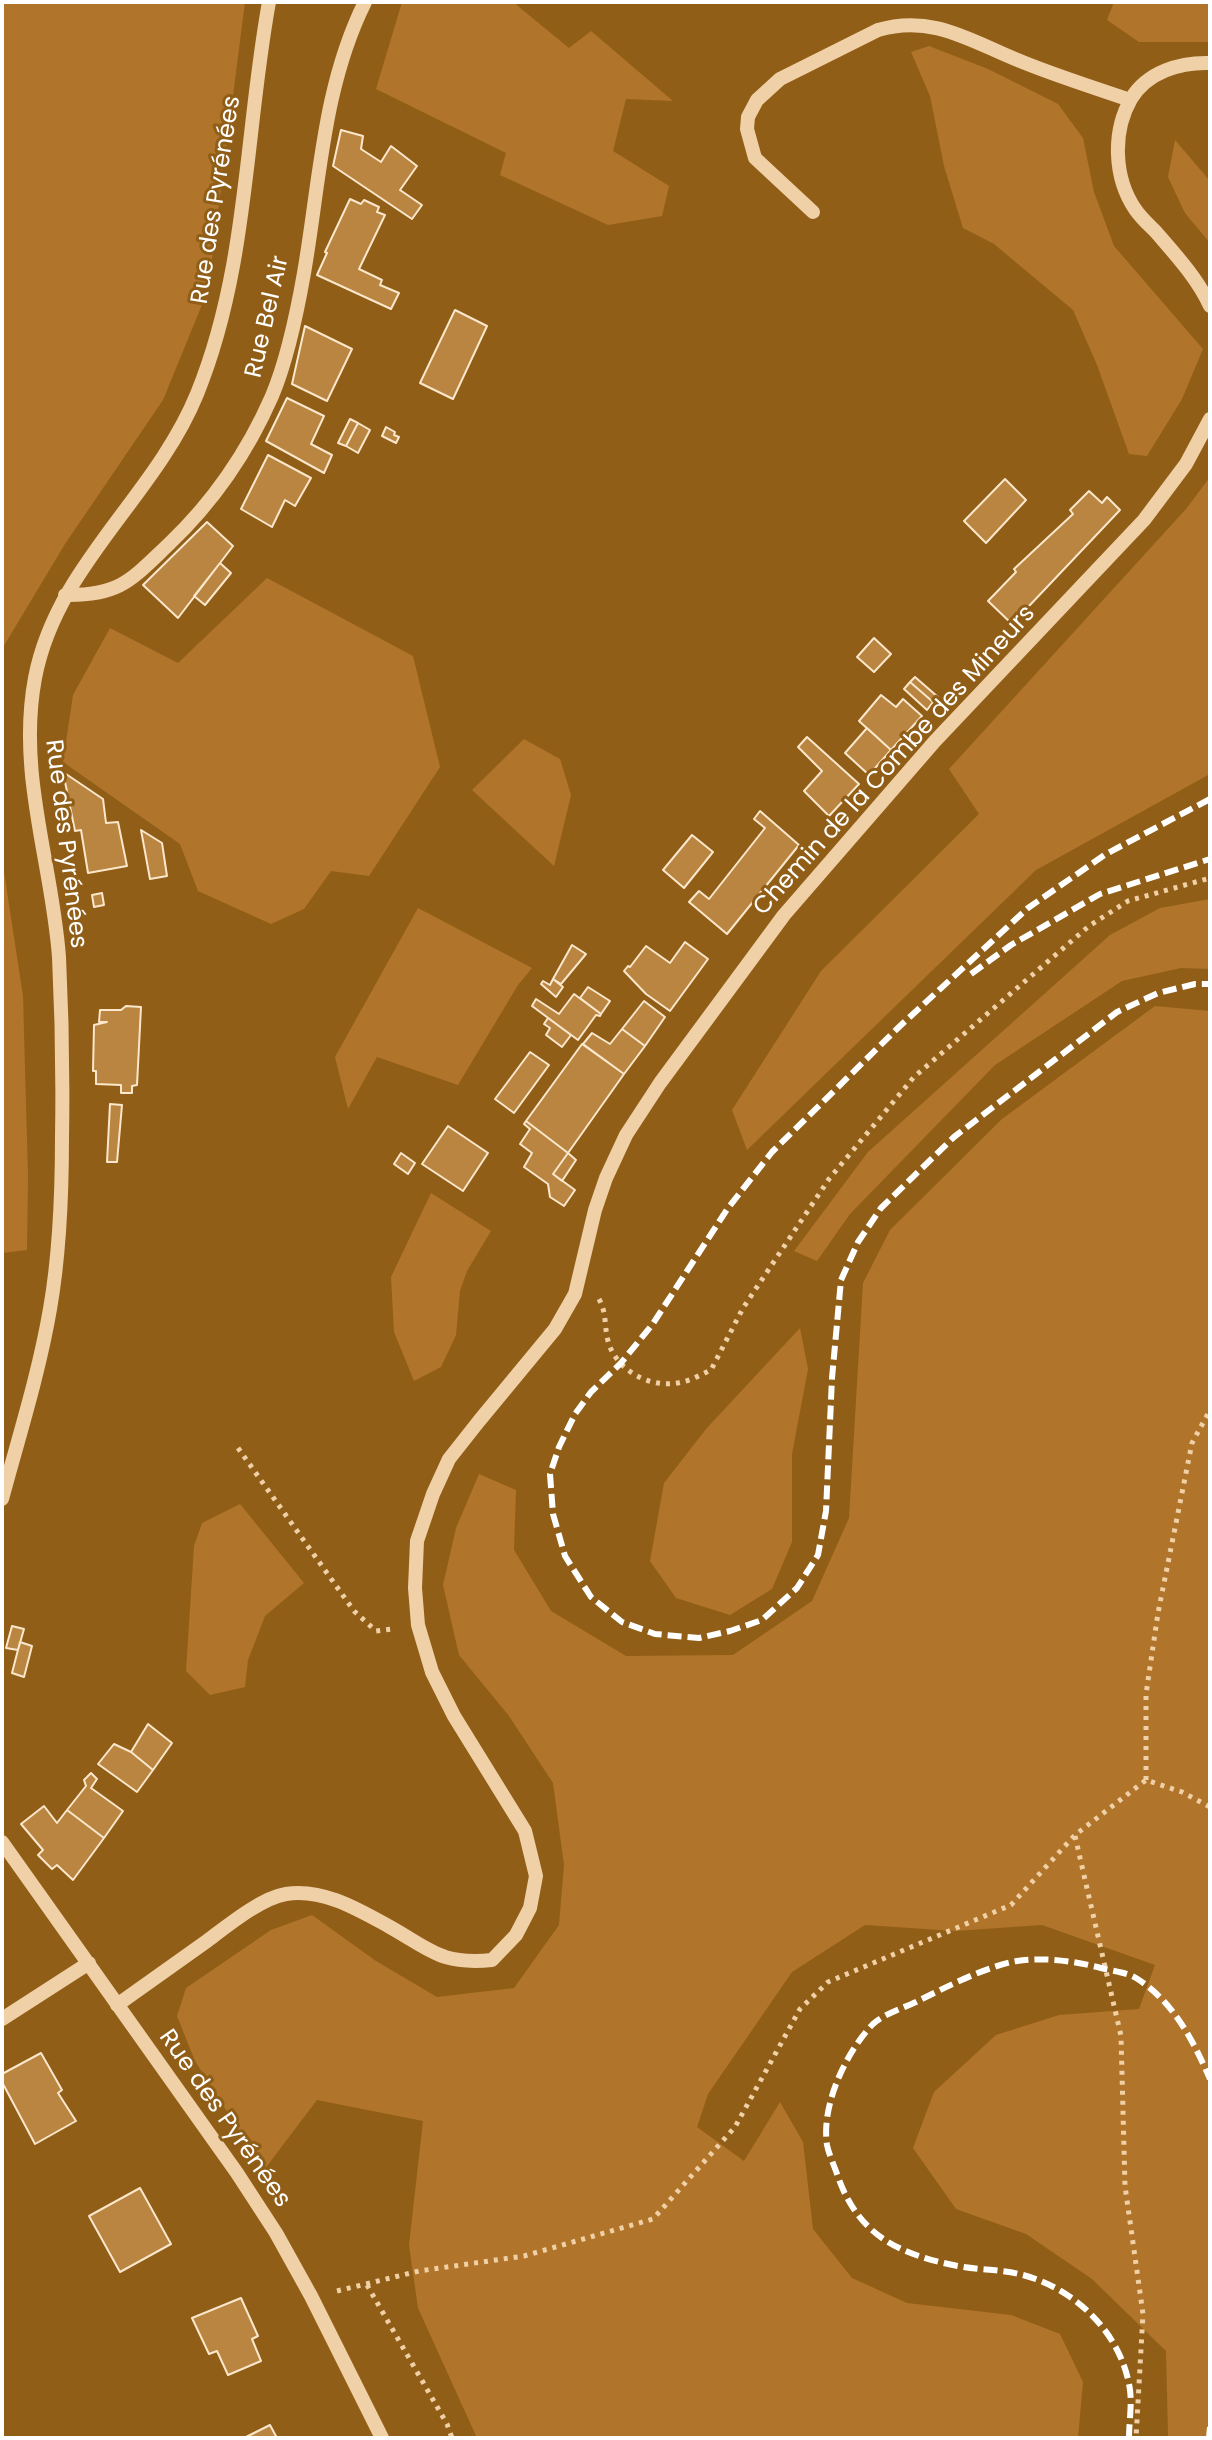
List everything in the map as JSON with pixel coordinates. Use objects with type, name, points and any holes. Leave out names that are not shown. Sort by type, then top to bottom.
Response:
[{"type":"street","name":"Rue des Pyrénées","points":[[2,1499],[38,1369],[51,1307],[61,1207],[62,1026],[54,901],[30,773],[28,728],[35,675],[47,633],[65,595],[95,548],[168,451],[197,395],[228,298],[260,49],[269,2]]},
{"type":"street","name":"Rue Bel Air","points":[[65,595],[89,595],[116,589],[140,572],[190,524],[246,445],[272,395],[290,339],[304,273],[325,121],[352,27],[365,2]]},
{"type":"street","points":[[813,212],[755,158],[747,129],[748,117],[757,100],[780,79],[878,30],[896,24],[919,23],[947,30],[1024,63],[1130,100]]},
{"type":"street","points":[[1210,63],[1193,63],[1160,72],[1141,85],[1130,100],[1119,125],[1117,150],[1123,182],[1135,209],[1173,252],[1210,306]]},
{"type":"street","name":"Chemin de la Combe des Mineurs","points":[[117,2005],[251,1909],[285,1894],[321,1896],[352,1906],[446,1959],[467,1962],[492,1960],[516,1935],[530,1908],[536,1876],[525,1831],[454,1716],[432,1672],[418,1625],[415,1588],[417,1541],[449,1459],[555,1329],[575,1294],[606,1178],[626,1135],[660,1083],[775,927],[935,741],[1144,520],[1186,464],[1210,419]]},
{"type":"street","name":"Rue des Pyrénées","points":[[2,1842],[237,2173],[276,2233],[382,2438]]},
{"type":"street","points":[[2,2019],[89,1963]]},
{"type":"path","points":[[582,1271],[605,1310],[608,1342],[621,1363],[635,1376],[652,1382],[680,1383],[711,1370],[743,1308],[829,1179],[914,1077],[1089,926],[1128,901],[1210,878]]},
{"type":"path","points":[[1146,1780],[1146,1694],[1158,1613],[1192,1443],[1210,1410]]},
{"type":"path","points":[[238,1448],[354,1611],[376,1631],[418,1625]]},
{"type":"path","points":[[1146,1780],[1182,1792],[1210,1807]]},
{"type":"path","points":[[311,2296],[419,2271],[524,2256],[653,2219],[735,2127],[800,2009],[828,1982],[864,1964],[1011,1905],[1075,1835],[1146,1780]]},
{"type":"path","points":[[1075,1835],[1121,2036],[1125,2186],[1143,2314],[1136,2438]]},
{"type":"path","points":[[367,2285],[447,2424],[452,2438]]},
{"type":"shaded area","points":[[2,2],[245,2],[208,290],[163,400],[65,544],[2,649]]},
{"type":"shaded area","points":[[402,2],[513,2],[569,48],[591,31],[673,101],[626,99],[613,151],[669,186],[662,216],[608,225],[500,175],[506,153],[376,89]]},
{"type":"shaded area","points":[[1114,2],[1210,2],[1210,42],[1139,42],[1107,20]]},
{"type":"shaded area","points":[[929,46],[988,69],[1058,104],[1083,138],[1094,192],[1114,246],[1203,349],[1182,399],[1147,456],[1129,454],[1097,365],[1073,310],[994,244],[963,228],[944,166],[930,96],[911,52]]},
{"type":"shaded area","points":[[1175,140],[1210,181],[1210,243],[1185,213],[1168,177]]},
{"type":"shaded area","points":[[1210,477],[1210,774],[1036,870],[747,1150],[732,1110],[821,971],[979,814],[949,769],[1186,509]]},
{"type":"shaded area","points":[[267,578],[413,656],[440,767],[369,876],[331,871],[304,909],[271,924],[198,891],[180,844],[63,762],[73,695],[110,628],[178,663]]},
{"type":"shaded area","points":[[524,739],[560,759],[571,795],[554,866],[472,790]]},
{"type":"shaded area","points":[[2,859],[23,996],[28,1176],[27,1250],[2,1253]]},
{"type":"shaded area","points":[[1210,899],[1210,969],[1181,968],[1122,981],[995,1065],[850,1214],[817,1261],[794,1251],[868,1152],[1110,935],[1160,908]]},
{"type":"shaded area","points":[[418,908],[532,968],[518,985],[458,1085],[377,1057],[348,1109],[335,1057]]},
{"type":"shaded area","points":[[1155,1006],[1210,1011],[1210,2438],[1170,2438],[1168,2435],[1166,2351],[1092,2279],[1026,2234],[956,2209],[913,2148],[934,2092],[996,2035],[1059,2015],[1139,2009],[1155,1965],[1042,1925],[955,1931],[865,1925],[792,1972],[708,2094],[697,2127],[744,2161],[780,2102],[803,2142],[813,2229],[852,2278],[907,2303],[1011,2315],[1060,2334],[1083,2382],[1078,2438],[477,2438],[418,2308],[409,2245],[423,2121],[317,2100],[264,2170],[195,2061],[177,2016],[186,1988],[271,1930],[312,1915],[376,1961],[437,1997],[514,1988],[559,1925],[564,1865],[553,1783],[509,1716],[459,1655],[443,1585],[456,1528],[479,1474],[516,1490],[514,1550],[551,1611],[626,1656],[733,1655],[812,1601],[849,1518],[863,1283],[890,1230],[1002,1119]]},
{"type":"shaded area","points":[[431,1193],[491,1231],[467,1271],[460,1291],[456,1335],[441,1367],[414,1381],[394,1332],[391,1277]]},
{"type":"shaded area","points":[[800,1328],[808,1369],[792,1454],[792,1542],[772,1589],[730,1615],[676,1598],[650,1561],[664,1483],[706,1429]]},
{"type":"shaded area","points":[[240,1504],[304,1583],[265,1616],[248,1660],[245,1687],[210,1695],[186,1671],[194,1546],[202,1523]]},
{"type":"building","points":[[341,130],[363,136],[361,149],[381,162],[391,146],[417,166],[400,190],[422,205],[412,219],[333,166]]},
{"type":"building","points":[[350,199],[361,204],[364,200],[379,207],[377,212],[385,215],[359,269],[382,280],[380,285],[399,293],[391,309],[317,275]]},
{"type":"building","points":[[455,310],[487,326],[453,399],[420,383]]},
{"type":"building","points":[[305,326],[352,349],[327,401],[292,384]]},
{"type":"building","points":[[287,398],[324,416],[311,444],[332,455],[324,473],[266,441]]},
{"type":"building","points":[[350,419],[358,423],[346,446],[338,443]]},
{"type":"building","points":[[358,423],[370,430],[358,453],[346,446]]},
{"type":"building","points":[[386,427],[399,437],[396,443],[382,436]]},
{"type":"building","points":[[268,455],[311,478],[295,506],[285,500],[272,527],[241,509]]},
{"type":"building","points":[[1005,479],[1026,500],[986,543],[964,521]]},
{"type":"building","points":[[1089,491],[1102,503],[1107,497],[1120,510],[1012,624],[988,601],[1016,572],[1014,569],[1073,514],[1070,510]]},
{"type":"building","points":[[207,522],[233,546],[178,618],[143,585]]},
{"type":"building","points":[[220,563],[231,573],[205,605],[194,596]]},
{"type":"building","points":[[874,638],[891,654],[874,672],[857,657]]},
{"type":"building","points":[[915,677],[938,697],[933,702],[910,682]]},
{"type":"building","points":[[910,682],[933,702],[927,710],[904,689]]},
{"type":"building","points":[[881,695],[896,707],[903,699],[922,716],[891,750],[859,721]]},
{"type":"building","points":[[867,728],[891,750],[869,775],[845,753]]},
{"type":"building","points":[[807,737],[859,784],[829,816],[804,791],[822,771],[798,747]]},
{"type":"building","points":[[63,772],[103,799],[106,823],[118,822],[127,866],[88,873],[81,830],[75,831]]},
{"type":"building","points":[[760,811],[799,845],[727,934],[689,902],[699,891],[709,899],[765,828],[754,819]]},
{"type":"building","points":[[141,830],[162,843],[167,876],[150,879]]},
{"type":"building","points":[[692,835],[713,852],[684,888],[663,870]]},
{"type":"building","points":[[102,893],[104,905],[94,907],[92,895]]},
{"type":"building","points":[[685,942],[708,959],[670,1011],[646,994],[624,971],[646,946],[670,963]]},
{"type":"building","points":[[572,945],[586,954],[561,984],[553,979]]},
{"type":"building","points":[[553,979],[563,987],[556,997],[541,984],[543,981],[550,985]]},
{"type":"building","points":[[588,987],[610,1001],[601,1014],[580,998]]},
{"type":"building","points":[[574,994],[601,1014],[596,1015],[578,1040],[532,1006],[536,999],[559,1014]]},
{"type":"building","points":[[644,1001],[665,1017],[645,1046],[622,1029]]},
{"type":"building","points":[[126,1006],[141,1007],[137,1085],[132,1086],[132,1093],[121,1093],[121,1085],[96,1084],[96,1071],[93,1071],[94,1025],[107,1022],[99,1022],[100,1010],[121,1010]]},
{"type":"building","points":[[548,1018],[571,1035],[562,1047],[546,1035],[550,1028],[544,1024]]},
{"type":"building","points":[[622,1029],[645,1046],[624,1074],[583,1044],[592,1033],[610,1044]]},
{"type":"building","points":[[582,1044],[624,1074],[568,1153],[526,1121]]},
{"type":"building","points":[[530,1052],[549,1065],[514,1113],[495,1099]]},
{"type":"building","points":[[110,1104],[122,1105],[117,1162],[107,1162]]},
{"type":"building","points":[[526,1121],[568,1153],[553,1174],[575,1190],[564,1206],[550,1197],[548,1184],[524,1167],[532,1153],[520,1144],[530,1129],[524,1124]]},
{"type":"building","points":[[448,1126],[488,1153],[463,1191],[422,1164]]},
{"type":"building","points":[[401,1153],[415,1163],[408,1174],[394,1164]]},
{"type":"building","points":[[568,1153],[576,1160],[562,1181],[553,1174]]},
{"type":"building","points":[[12,1626],[24,1629],[18,1650],[6,1648]]},
{"type":"building","points":[[20,1642],[32,1646],[24,1677],[12,1673]]},
{"type":"building","points":[[148,1724],[172,1743],[153,1770],[131,1752]]},
{"type":"building","points":[[114,1744],[131,1752],[153,1770],[137,1792],[98,1764]]},
{"type":"building","points":[[91,1773],[97,1779],[91,1788],[123,1811],[104,1838],[67,1810],[86,1786],[84,1780]]},
{"type":"building","points":[[44,1806],[57,1823],[67,1810],[104,1838],[73,1880],[57,1865],[52,1869],[38,1855],[43,1850],[21,1824]]},
{"type":"building","points":[[41,2053],[62,2090],[58,2093],[76,2121],[35,2144],[2,2082],[2,2074]]},
{"type":"building","points":[[140,2188],[171,2244],[120,2272],[89,2216]]},
{"type":"building","points":[[241,2298],[258,2336],[252,2339],[261,2361],[228,2375],[217,2351],[209,2354],[192,2318]]},
{"type":"building","points":[[270,2425],[277,2438],[244,2438]]},
{"type":"railway","points":[[1210,799],[1106,854],[1028,908],[900,1026],[772,1152],[728,1208],[652,1325],[575,1414],[559,1447],[550,1474],[553,1514],[565,1556],[591,1597],[622,1622],[655,1634],[699,1638],[762,1620],[797,1588],[818,1555],[826,1511],[832,1378],[841,1280],[858,1242],[881,1208],[954,1137],[1117,1012],[1158,993],[1195,984],[1210,984]]},
{"type":"railway","points":[[971,974],[1011,945],[1100,894],[1210,859]]},
{"type":"railway","points":[[1129,2438],[1131,2396],[1125,2369],[1106,2332],[1092,2316],[1076,2301],[1039,2280],[1011,2272],[961,2267],[932,2260],[881,2237],[867,2226],[845,2194],[827,2145],[828,2113],[845,2064],[877,2020],[979,1972],[1028,1960],[1080,1963],[1136,1978],[1171,2010],[1189,2036],[1210,2079]]},
{"type":"railway","points":[[1209,2438],[1210,2427]]}]
